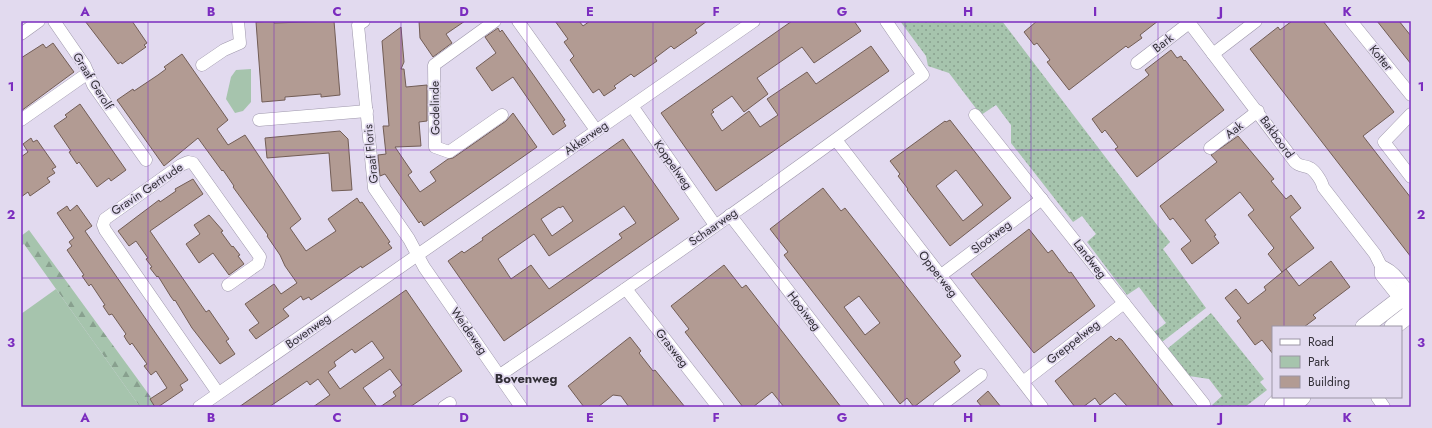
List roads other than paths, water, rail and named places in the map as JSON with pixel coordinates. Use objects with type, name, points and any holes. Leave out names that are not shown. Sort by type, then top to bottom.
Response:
[{"type":"street","points":[[21,34],[39,21]]},
{"type":"street","name":"Graaf Gerolf","points":[[54,21],[85,66],[93,85],[146,160]]},
{"type":"street","points":[[202,64],[220,52],[240,43],[238,21]]},
{"type":"street","name":"Godelinde","points":[[495,21],[434,65],[435,147],[449,152],[502,115]]},
{"type":"street","points":[[518,21],[596,130]]},
{"type":"street","name":"Akkerweg","points":[[418,255],[754,21]]},
{"type":"street","name":"Schaarweg","points":[[500,375],[626,289],[836,140],[922,75],[886,21]]},
{"type":"street","points":[[1213,54],[1256,21]]},
{"type":"street","name":"Kotter","points":[[1351,21],[1411,95]]},
{"type":"street","name":"Bakboord","points":[[1188,22],[1258,111],[1297,164],[1299,166],[1309,168],[1314,172],[1375,254],[1381,266],[1381,274],[1408,298]]},
{"type":"street","name":"Bark","points":[[1137,63],[1188,22]]},
{"type":"street","name":"Graaf Floris","points":[[361,23],[374,188],[418,255]]},
{"type":"street","points":[[21,120],[88,73]]},
{"type":"street","name":"Koppelweg","points":[[632,106],[715,225]]},
{"type":"street","name":"Aak","points":[[1210,148],[1258,111]]},
{"type":"street","name":"Graaf Floris","points":[[259,120],[367,112]]},
{"type":"street","points":[[1411,114],[1384,142],[1411,177]]},
{"type":"street","name":"Landweg","points":[[975,115],[1204,404]]},
{"type":"street","name":"Opperweg","points":[[836,140],[1042,407]]},
{"type":"street","name":"Gravin Gertrude","points":[[218,393],[105,230],[103,225],[105,219],[181,165],[188,162],[193,163],[260,257],[258,264],[228,285]]},
{"type":"street","name":"Slootweg","points":[[940,276],[1042,199]]},
{"type":"street","name":"Hooiweg","points":[[730,215],[878,407]]},
{"type":"street","name":"Weideweg","points":[[418,255],[424,267],[521,407]]},
{"type":"street","name":"Bovenweg","points":[[199,407],[418,255]]},
{"type":"street","name":"Grasweg","points":[[626,289],[718,407]]},
{"type":"street","points":[[1366,326],[1408,298]]},
{"type":"street","name":"Greppelweg","points":[[1022,382],[1124,302]]},
{"type":"street","points":[[1394,326],[1411,313]]},
{"type":"street","points":[[939,407],[981,375]]},
{"type":"street","points":[[1273,407],[1282,398]]},
{"type":"street","points":[[1290,407],[1301,398]]},
{"type":"street","points":[[1378,398],[1384,407]]},
{"type":"district","name":"Bovenweg","points":[[526,378]]}]
